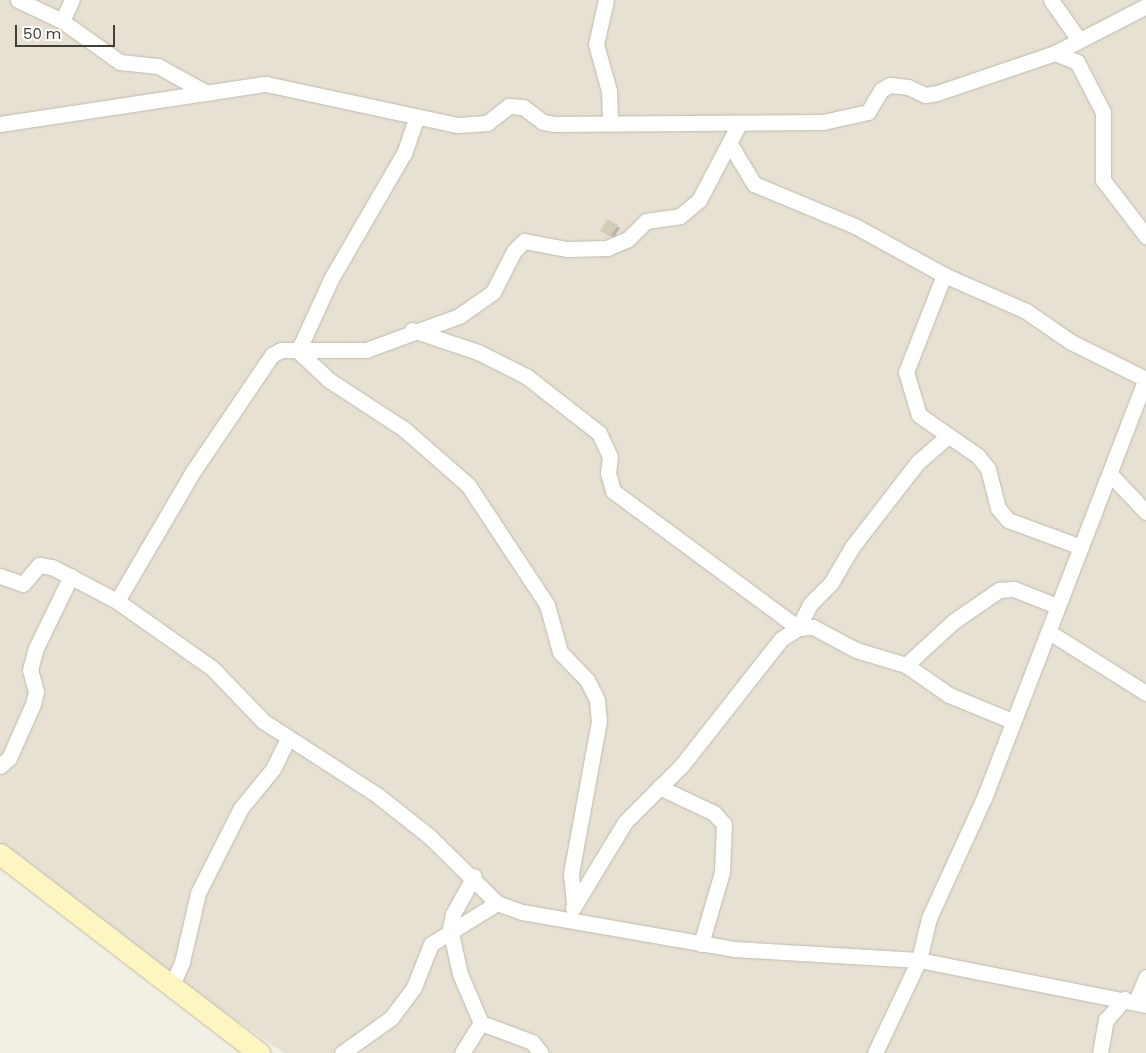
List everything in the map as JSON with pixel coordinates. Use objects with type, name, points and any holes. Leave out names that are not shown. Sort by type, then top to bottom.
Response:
[{"type":"main road","points":[[0,854],[259,1053]]},
{"type":"street","points":[[18,0],[62,21],[120,62],[158,66],[207,93]]},
{"type":"street","points":[[62,21],[72,0]]},
{"type":"street","points":[[606,0],[596,44],[609,91],[610,121]]},
{"type":"street","points":[[1051,0],[1079,40]]},
{"type":"street","points":[[0,124],[207,93],[245,85],[285,86],[416,120],[487,123],[509,106],[523,107],[544,122],[610,121],[738,126],[823,122],[868,112],[881,90],[890,85],[925,95],[937,93],[1055,53],[1146,6]]},
{"type":"street","points":[[1055,53],[1078,62],[1099,104],[1105,124],[1103,180],[1146,236]]},
{"type":"street","points":[[298,351],[335,271],[404,153],[416,120]]},
{"type":"street","points":[[117,601],[194,470],[265,363],[281,350],[366,350],[411,330],[444,322],[483,302],[524,242],[566,250],[606,248],[628,239],[646,221],[680,216],[699,200],[738,126]]},
{"type":"street","points":[[730,144],[754,184],[855,226],[944,275],[1026,311],[1071,342],[1146,378],[1112,475],[1057,606],[984,798],[929,918],[918,960],[875,1053]]},
{"type":"street","points":[[944,275],[906,372],[919,415],[978,456],[988,469],[998,508],[1008,520],[1081,547]]},
{"type":"street","points":[[411,330],[478,352],[526,376],[598,433],[610,456],[608,473],[613,491],[798,628],[813,628],[856,650],[906,665],[949,695],[1012,721]]},
{"type":"street","points":[[298,351],[329,380],[404,429],[468,485],[547,605],[560,652],[587,680],[597,700],[599,721],[572,874],[571,912]]},
{"type":"street","points":[[571,912],[625,822],[682,765],[781,639],[798,628],[811,603],[831,584],[852,547],[918,462],[948,436]]},
{"type":"street","points":[[1112,475],[1146,512]]},
{"type":"street","points":[[0,576],[23,584],[39,565],[71,576],[117,601],[212,668],[263,721],[377,795],[474,876],[497,903],[522,912],[571,912],[701,944],[918,960],[1030,986],[1135,1002]]},
{"type":"street","points":[[0,766],[9,758],[33,704],[36,692],[30,670],[36,648],[71,576]]},
{"type":"street","points":[[906,665],[954,621],[999,590],[1014,590],[1057,606]]},
{"type":"street","points":[[1048,632],[1146,693]]},
{"type":"street","points":[[171,987],[182,962],[198,893],[237,815],[273,768],[288,738]]},
{"type":"street","points":[[659,787],[714,813],[724,824],[724,862],[701,944]]},
{"type":"street","points":[[474,876],[453,914],[450,929],[460,974],[481,1023],[532,1042],[541,1053]]},
{"type":"street","points":[[342,1053],[391,1018],[414,987],[431,944],[450,929],[497,903]]},
{"type":"street","points":[[1100,1053],[1106,1020],[1135,1002],[1146,977]]},
{"type":"street","points":[[462,1053],[481,1023]]},
{"type":"shaded area","points":[[0,0],[1146,0],[1146,1053],[284,1053],[0,859]]},
{"type":"building","points":[[607,219],[618,225],[610,237],[600,231]]}]
